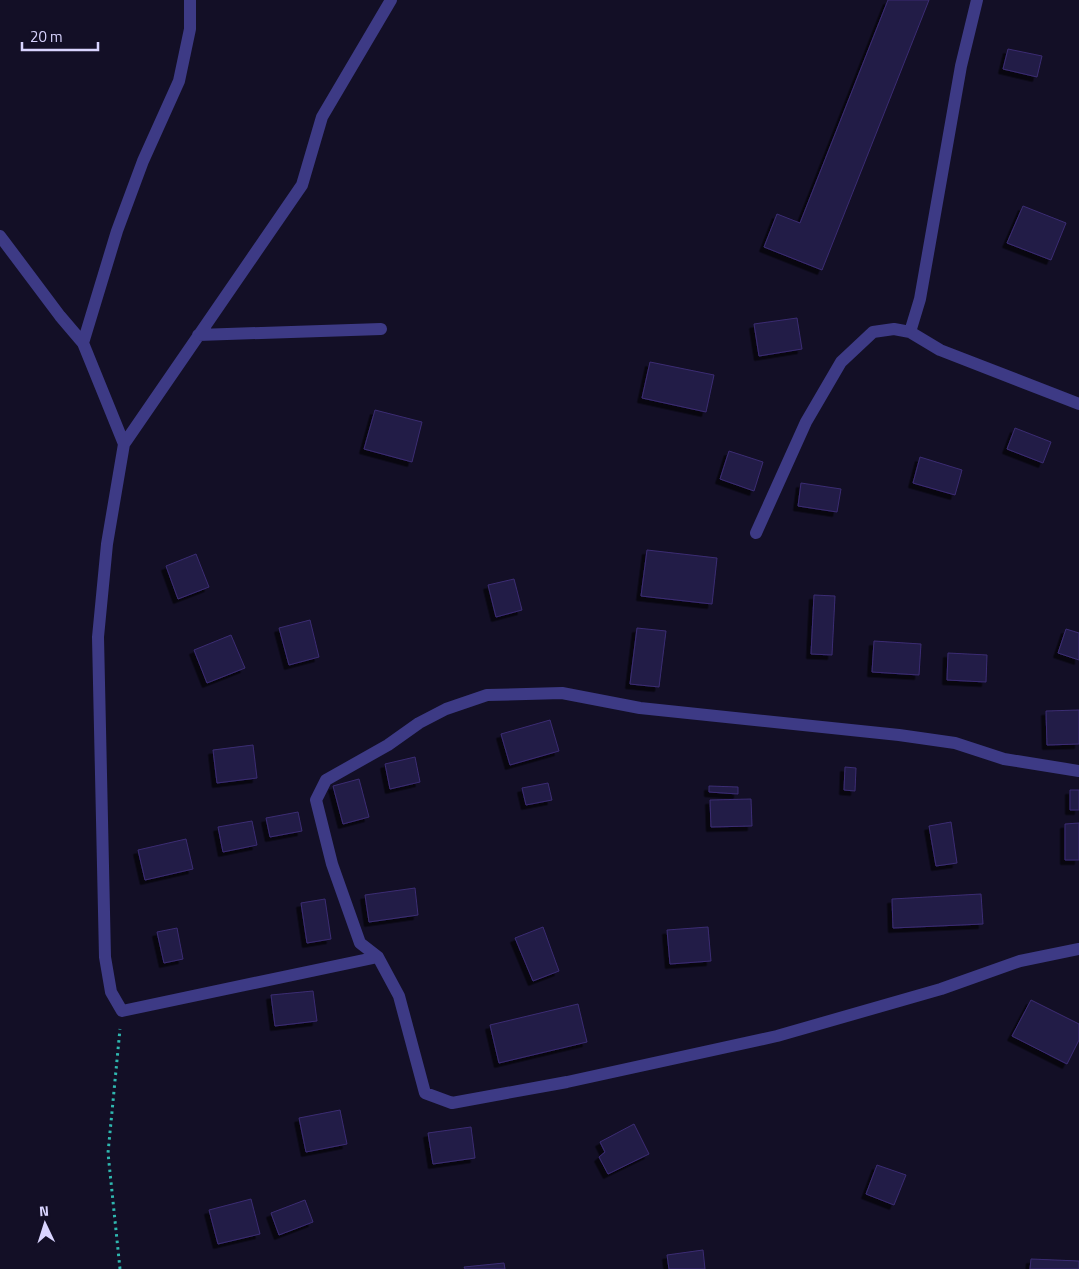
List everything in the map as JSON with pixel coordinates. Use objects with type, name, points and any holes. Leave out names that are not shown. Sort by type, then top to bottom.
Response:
[{"type":"street","points":[[83,343],[117,231],[143,161],[180,81],[190,29],[190,0]]},
{"type":"street","points":[[378,957],[122,1011],[111,992],[104,956],[98,637],[106,544],[124,444],[302,185],[322,117],[391,0]]},
{"type":"street","points":[[910,332],[920,299],[961,66],[977,0]]},
{"type":"street","points":[[0,236],[60,316],[83,343],[124,444]]},
{"type":"street","points":[[756,532],[806,422],[841,362],[873,332],[894,328],[910,332],[940,350],[1079,404]]},
{"type":"street","points":[[198,335],[381,329]]},
{"type":"street","points":[[1079,771],[1004,759],[955,743],[898,735],[640,708],[562,693],[487,695],[446,709],[419,723],[388,745],[326,780],[316,800],[332,864],[360,943],[378,957],[399,996],[425,1093],[452,1103],[567,1082],[777,1036],[941,989],[1020,961],[1079,950]]},
{"type":"path","points":[[120,1269],[108,1153],[122,1011]]},
{"type":"building","points":[[888,0],[929,0],[822,270],[764,247],[777,214],[800,223]]},
{"type":"building","points":[[1008,49],[1042,56],[1037,77],[1003,69]]},
{"type":"building","points":[[1023,206],[1066,223],[1051,260],[1007,243]]},
{"type":"building","points":[[797,318],[802,349],[759,356],[754,324]]},
{"type":"building","points":[[650,362],[714,375],[706,412],[642,398]]},
{"type":"building","points":[[375,410],[422,422],[412,462],[364,449]]},
{"type":"building","points":[[1015,428],[1051,442],[1043,463],[1007,449]]},
{"type":"building","points":[[729,451],[763,462],[754,491],[720,479]]},
{"type":"building","points":[[920,457],[962,470],[955,495],[913,483]]},
{"type":"building","points":[[801,483],[841,489],[837,512],[798,506]]},
{"type":"building","points":[[647,550],[717,558],[712,604],[641,596]]},
{"type":"building","points":[[196,554],[209,587],[178,599],[166,566]]},
{"type":"building","points":[[514,579],[522,610],[496,617],[488,585]]},
{"type":"building","points":[[814,595],[835,596],[832,655],[811,654]]},
{"type":"building","points":[[310,620],[319,657],[289,665],[279,628]]},
{"type":"building","points":[[637,628],[666,631],[659,687],[630,684]]},
{"type":"building","points":[[1066,629],[1079,633],[1079,660],[1058,653]]},
{"type":"building","points":[[231,635],[245,668],[207,683],[194,650]]},
{"type":"building","points":[[874,641],[921,644],[919,675],[872,672]]},
{"type":"building","points":[[948,653],[987,655],[986,682],[947,680]]},
{"type":"building","points":[[1079,710],[1079,744],[1047,745],[1046,711]]},
{"type":"building","points":[[550,720],[559,751],[510,765],[501,734]]},
{"type":"building","points":[[253,745],[257,778],[217,783],[213,750]]},
{"type":"building","points":[[415,757],[420,782],[390,789],[385,764]]},
{"type":"building","points":[[845,767],[856,768],[855,791],[844,790]]},
{"type":"building","points":[[359,779],[369,817],[343,824],[333,786]]},
{"type":"building","points":[[548,783],[552,800],[526,805],[522,788]]},
{"type":"building","points":[[709,786],[738,787],[738,794],[709,792]]},
{"type":"building","points":[[1070,790],[1079,790],[1079,810],[1070,810]]},
{"type":"building","points":[[751,799],[752,826],[711,827],[710,800]]},
{"type":"building","points":[[298,812],[302,831],[270,837],[266,818]]},
{"type":"building","points":[[252,821],[257,845],[223,852],[218,827]]},
{"type":"building","points":[[951,822],[957,863],[936,866],[929,826]]},
{"type":"building","points":[[1079,823],[1079,860],[1065,860],[1065,824]]},
{"type":"building","points":[[186,839],[193,869],[145,880],[138,850]]},
{"type":"building","points":[[415,888],[418,915],[369,922],[365,895]]},
{"type":"building","points":[[981,894],[983,924],[893,928],[892,899]]},
{"type":"building","points":[[325,899],[331,939],[307,943],[301,903]]},
{"type":"building","points":[[543,927],[559,971],[533,981],[515,938]]},
{"type":"building","points":[[708,927],[711,961],[670,964],[667,930]]},
{"type":"building","points":[[177,928],[183,959],[164,963],[157,932]]},
{"type":"building","points":[[313,991],[317,1021],[275,1026],[271,995]]},
{"type":"building","points":[[1031,1000],[1079,1024],[1079,1040],[1067,1064],[1012,1036]]},
{"type":"building","points":[[578,1004],[587,1042],[499,1063],[490,1025]]},
{"type":"building","points":[[340,1110],[347,1144],[306,1152],[299,1118]]},
{"type":"building","points":[[634,1124],[649,1154],[608,1174],[599,1157],[605,1152],[600,1142]]},
{"type":"building","points":[[471,1127],[475,1158],[433,1164],[428,1133]]},
{"type":"building","points":[[877,1165],[906,1175],[894,1205],[866,1194]]},
{"type":"building","points":[[251,1199],[260,1234],[218,1244],[209,1210]]},
{"type":"building","points":[[305,1200],[313,1222],[279,1235],[271,1213]]},
{"type":"building","points":[[703,1250],[705,1269],[669,1269],[667,1255]]},
{"type":"building","points":[[1031,1259],[1079,1261],[1079,1269],[1030,1269]]},
{"type":"building","points":[[504,1263],[505,1269],[465,1269],[464,1267]]}]
